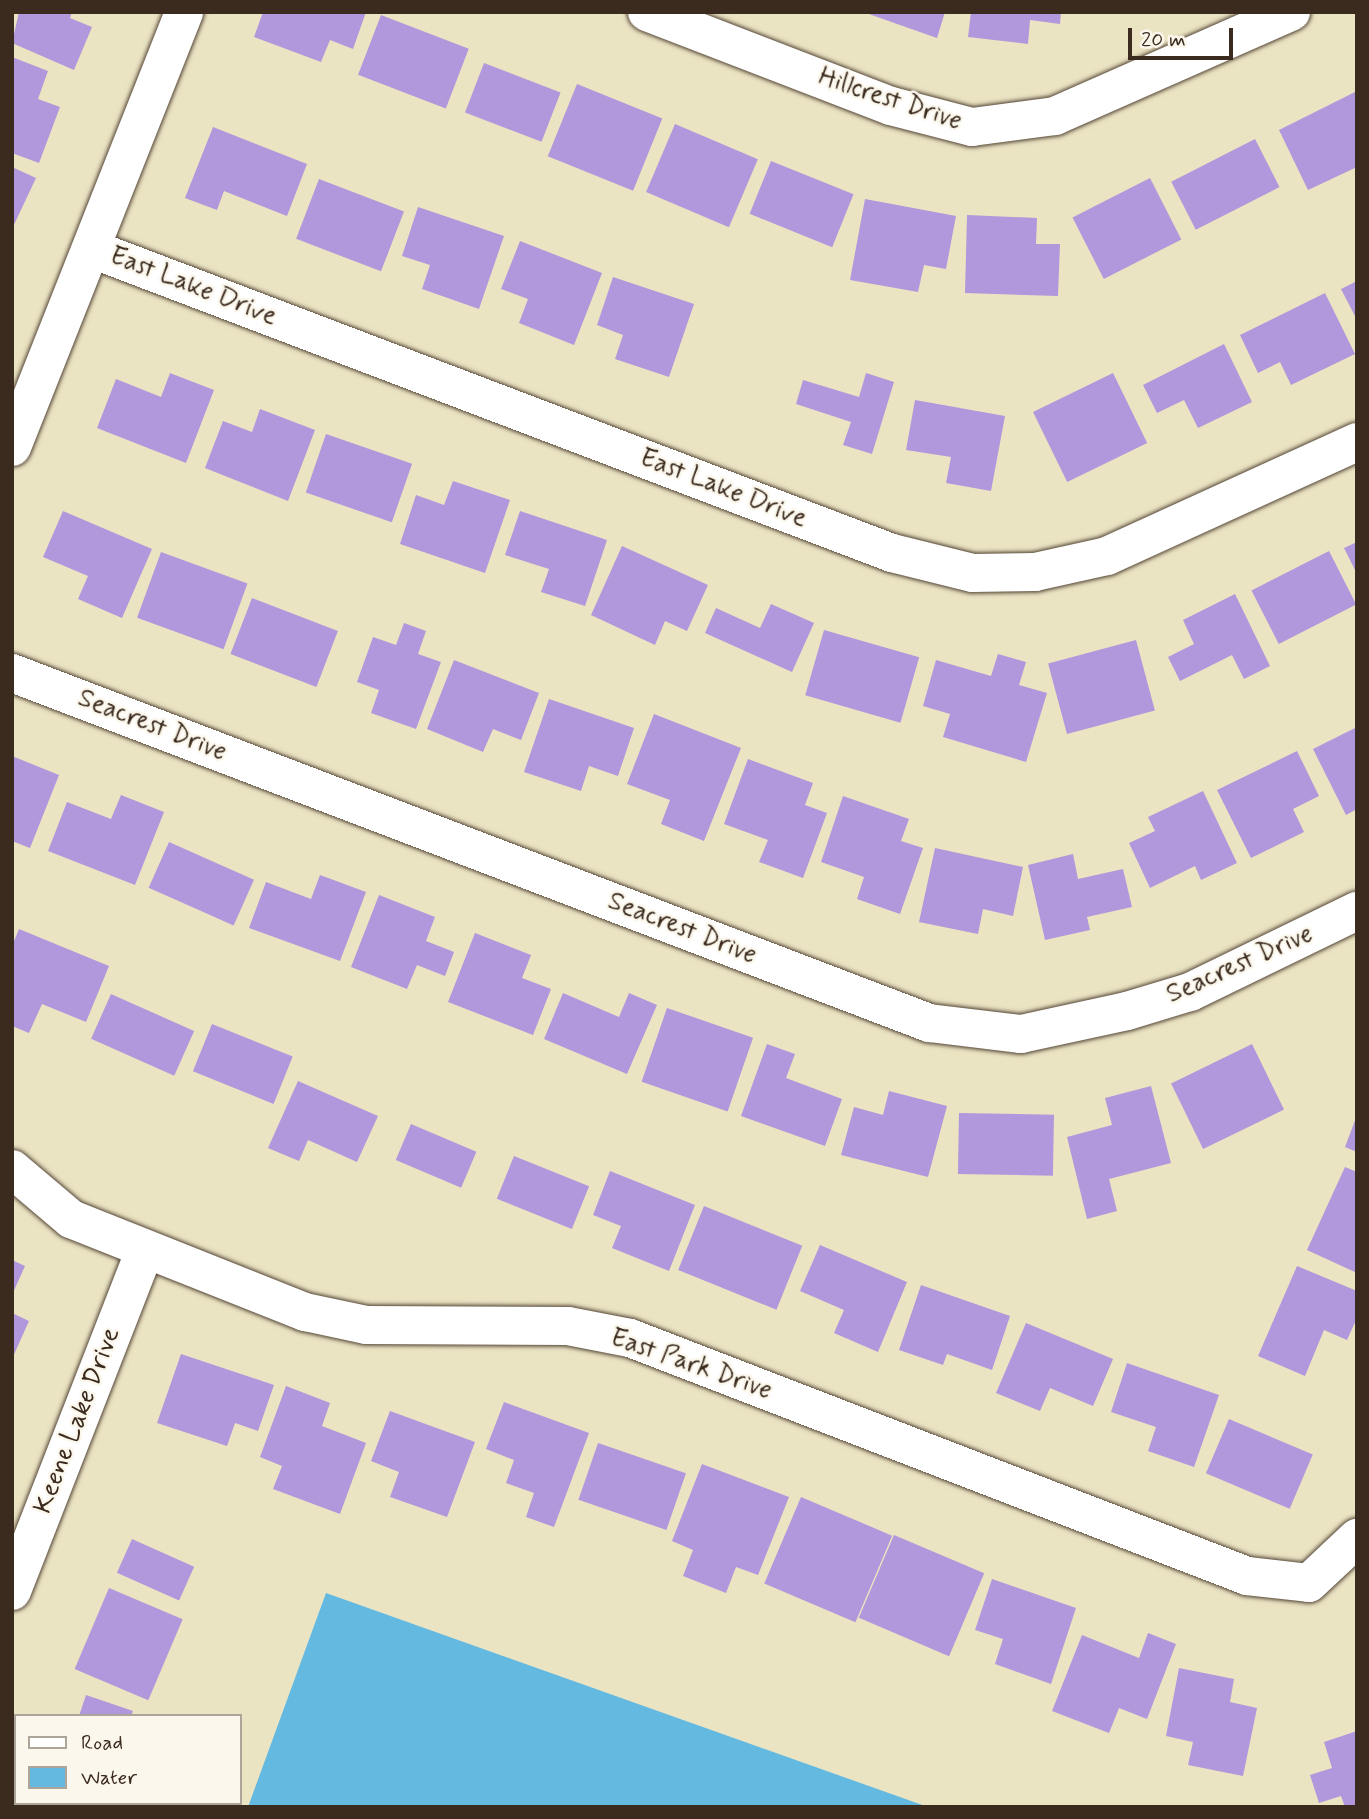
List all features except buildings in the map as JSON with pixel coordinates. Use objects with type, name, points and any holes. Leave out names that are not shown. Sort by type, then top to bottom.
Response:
[{"type":"street","points":[[12,447],[93,249],[184,12]]},
{"type":"street","name":"Hillcrest Drive","points":[[647,12],[891,106],[972,127],[1055,116],[1291,12]]},
{"type":"street","name":"East Lake Drive","points":[[93,249],[892,553],[973,573],[1035,572],[1107,556],[1357,442]]},
{"type":"street","name":"Seacrest Drive","points":[[12,673],[929,1023],[1021,1034],[1127,1011],[1190,992],[1357,911]]},
{"type":"street","name":"East Park Drive","points":[[12,1169],[71,1219],[144,1252],[332,1320],[568,1326],[629,1338],[1247,1576],[1309,1583],[1357,1538]]},
{"type":"street","name":"Keene Lake Drive","points":[[12,1591],[144,1252]]},
{"type":"water","points":[[326,1593],[928,1807],[248,1807]]}]
